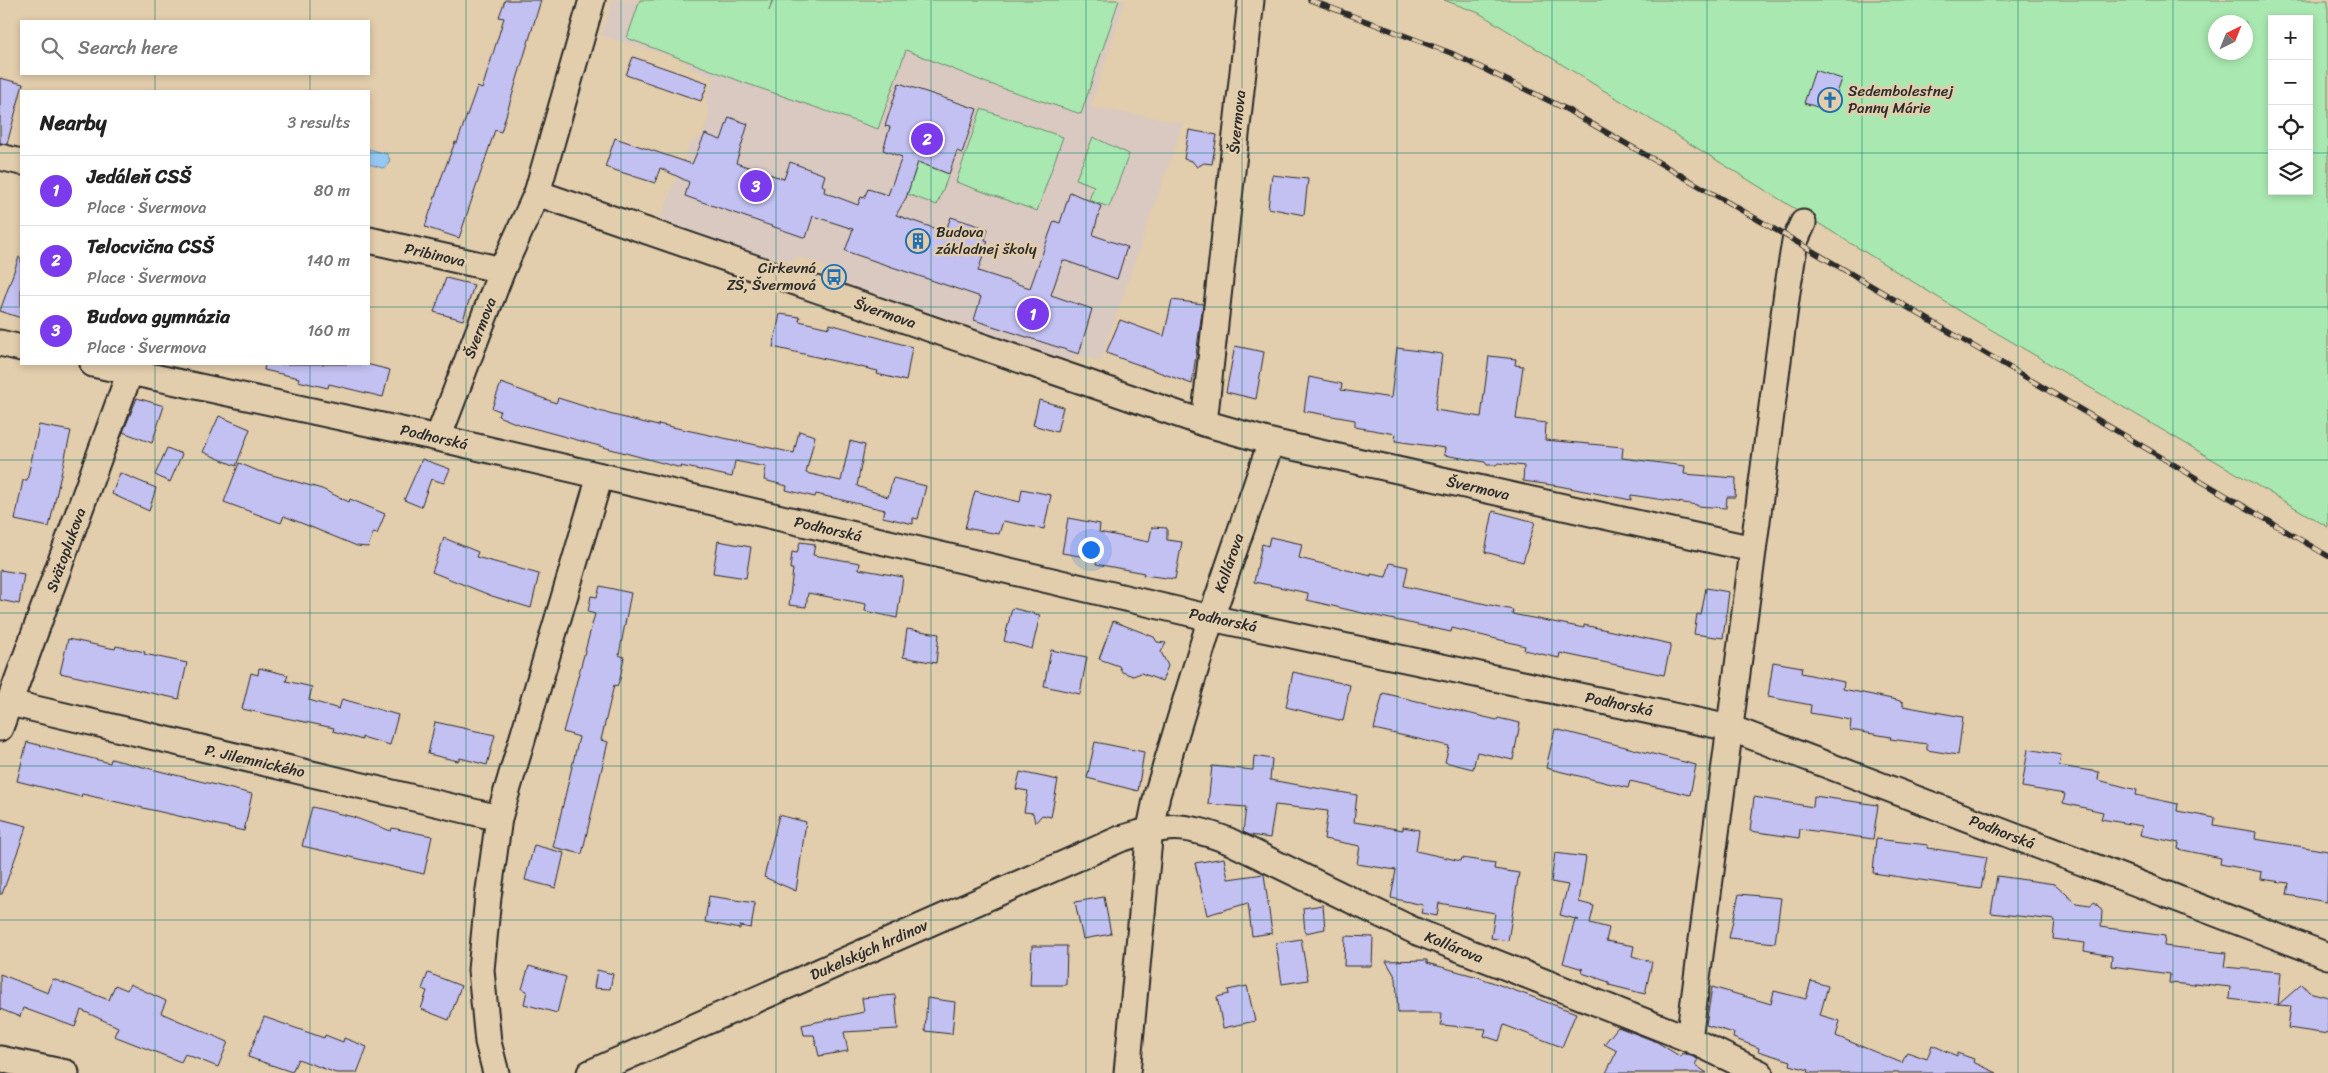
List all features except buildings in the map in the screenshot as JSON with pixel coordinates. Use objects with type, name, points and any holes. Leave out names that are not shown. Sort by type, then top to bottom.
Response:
[{"type":"street","name":"Švermova","points":[[438,438],[502,270],[537,193],[592,0]]},
{"type":"street","name":"Švermova","points":[[1204,422],[1251,0]]},
{"type":"street","points":[[0,157],[20,162]]},
{"type":"street","name":"Švermova","points":[[537,193],[1204,422],[1270,442],[1753,549]]},
{"type":"street","points":[[1688,1039],[1787,292],[1795,242],[1803,223]]},
{"type":"street","name":"Pribinova","points":[[370,240],[502,270]]},
{"type":"street","points":[[0,343],[20,348]]},
{"type":"street","name":"Podhorská","points":[[98,365],[438,438],[1211,618],[1730,728],[2328,956]]},
{"type":"street","name":"Svätoplukova","points":[[0,728],[130,372]]},
{"type":"street","name":"Kollárova","points":[[1127,1073],[1150,829],[1157,795],[1211,618],[1270,442]]},
{"type":"street","points":[[496,1073],[488,1042],[481,970],[488,896],[500,818],[600,476]]},
{"type":"street","name":"P. Jilemnického","points":[[10,703],[500,818]]},
{"type":"street","name":"Kollárova","points":[[1150,829],[1175,826],[1200,830],[1229,841],[1415,931],[1688,1039],[1760,1073]]},
{"type":"street","name":"Dukelských hrdinov","points":[[590,1073],[1120,839],[1150,829]]},
{"type":"street","points":[[0,1059],[66,1073]]},
{"type":"shaded area","points":[[613,0],[1125,0],[1090,107],[1183,123],[1100,361],[1079,355],[1070,361],[846,284],[840,272],[798,257],[785,263],[660,221],[690,143],[702,136],[710,114],[706,101],[714,77],[690,68],[683,60],[601,35]]},
{"type":"green space","points":[[640,0],[772,0],[769,11],[773,0],[1119,0],[1081,114],[987,83],[906,50],[878,129],[745,83],[627,38]]},
{"type":"green space","points":[[1444,0],[2328,0],[2328,527],[1973,319],[1479,13]]},
{"type":"green space","points":[[981,109],[1063,137],[1037,211],[956,182]]},
{"type":"green space","points":[[1093,137],[1129,154],[1109,207],[1089,200],[1094,186],[1076,179]]},
{"type":"green space","points":[[918,162],[949,174],[937,205],[907,194]]},
{"type":"water","points":[[370,149],[387,154],[390,160],[386,167],[382,168],[370,164]]},
{"type":"railway","points":[[1310,0],[1451,53],[1566,109],[1821,256],[2328,556]]},
{"type":"place","name":"Sedembolestnej Panny Márie","points":[[1830,100]]},
{"type":"place","name":"Telocvična CSŠ","points":[[927,139]]},
{"type":"place","name":"Budova gymnázia","points":[[756,186]]},
{"type":"place","name":"Budova základnej školy","points":[[918,241]]},
{"type":"place","name":"Cirkevná ZŠ, Švermová","points":[[834,277]]},
{"type":"place","name":"Jedáleň CSŠ","points":[[1033,314]]}]
